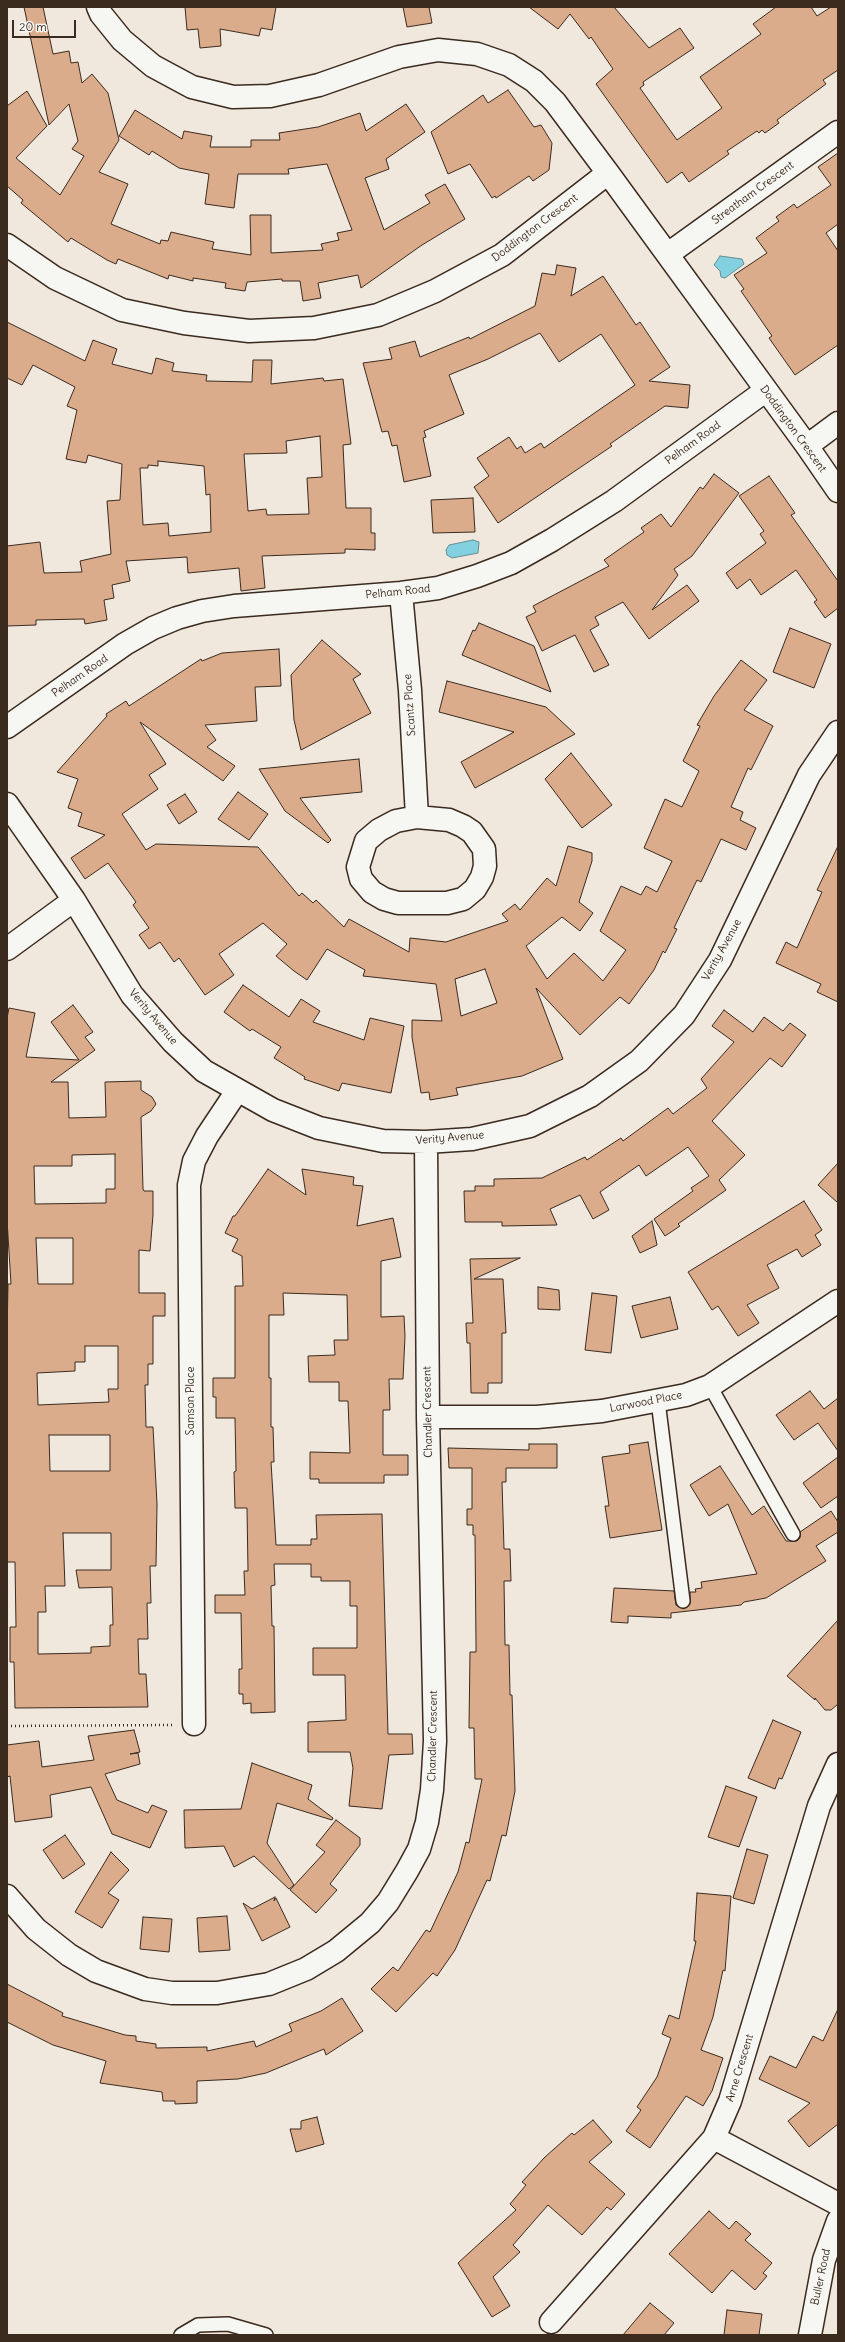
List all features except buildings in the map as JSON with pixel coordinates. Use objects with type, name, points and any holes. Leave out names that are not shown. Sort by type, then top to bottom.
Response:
[{"type":"street","name":"Doddington Crescent","points":[[98,7],[101,14],[122,40],[153,66],[192,87],[233,97],[270,96],[319,85],[399,57],[438,50],[477,54],[509,65],[534,81],[555,102],[608,173],[807,446],[838,491]]},
{"type":"street","name":"Streatham Crescent","points":[[668,254],[838,132]]},
{"type":"street","name":"Doddington Crescent","points":[[7,245],[55,278],[122,310],[184,323],[249,330],[314,328],[378,315],[449,284],[502,255],[608,173]]},
{"type":"street","name":"Pelham Road","points":[[7,727],[125,644],[153,628],[177,618],[202,611],[234,606],[401,593],[438,588],[477,576],[511,563],[614,501],[766,391]]},
{"type":"street","points":[[807,446],[838,423]]},
{"type":"street","name":"Scantz Place","points":[[401,593],[410,690],[417,817]]},
{"type":"street","name":"Verity Avenue","points":[[7,804],[74,900],[132,995],[178,1047],[204,1070],[237,1091],[273,1110],[319,1128],[383,1141],[426,1142],[472,1139],[530,1126],[590,1096],[639,1061],[684,1015],[720,960],[809,775],[838,732]]},
{"type":"street","points":[[417,817],[449,820],[463,826],[472,832],[484,849],[485,866],[482,877],[475,889],[463,899],[447,903],[398,903],[384,899],[372,892],[361,879],[358,867],[366,841],[379,830],[390,824],[417,817]]},
{"type":"street","points":[[7,949],[74,900]]},
{"type":"street","name":"Samson Place","points":[[194,1724],[190,1185],[194,1161],[207,1136],[237,1091]]},
{"type":"street","name":"Chandler Crescent","points":[[7,1896],[36,1929],[69,1955],[96,1970],[145,1989],[197,1994],[217,1993],[269,1984],[306,1970],[336,1951],[370,1923],[388,1902],[419,1849],[427,1822],[432,1790],[435,1741],[428,1417],[426,1142]]},
{"type":"street","name":"Larwood Place","points":[[428,1417],[537,1417],[602,1411],[686,1395],[710,1386],[838,1302]]},
{"type":"street","name":"Arne Crescent","points":[[551,2322],[714,2138],[730,2101],[820,1806],[838,1764]]},
{"type":"street","points":[[714,2138],[838,2204]]},
{"type":"street","name":"Buller Road","points":[[810,2335],[824,2260],[838,2221]]},
{"type":"lane","points":[[710,1386],[793,1534]]},
{"type":"lane","points":[[658,1401],[683,1601]]},
{"type":"lane","points":[[181,2335],[198,2325],[228,2324],[266,2335]]},
{"type":"path","points":[[7,1726],[194,1724]]},
{"type":"water","points":[[720,256],[742,259],[744,264],[725,278],[721,277],[720,271],[714,265]]},
{"type":"water","points":[[473,540],[479,542],[478,553],[452,558],[447,555],[446,550],[449,545]]}]
